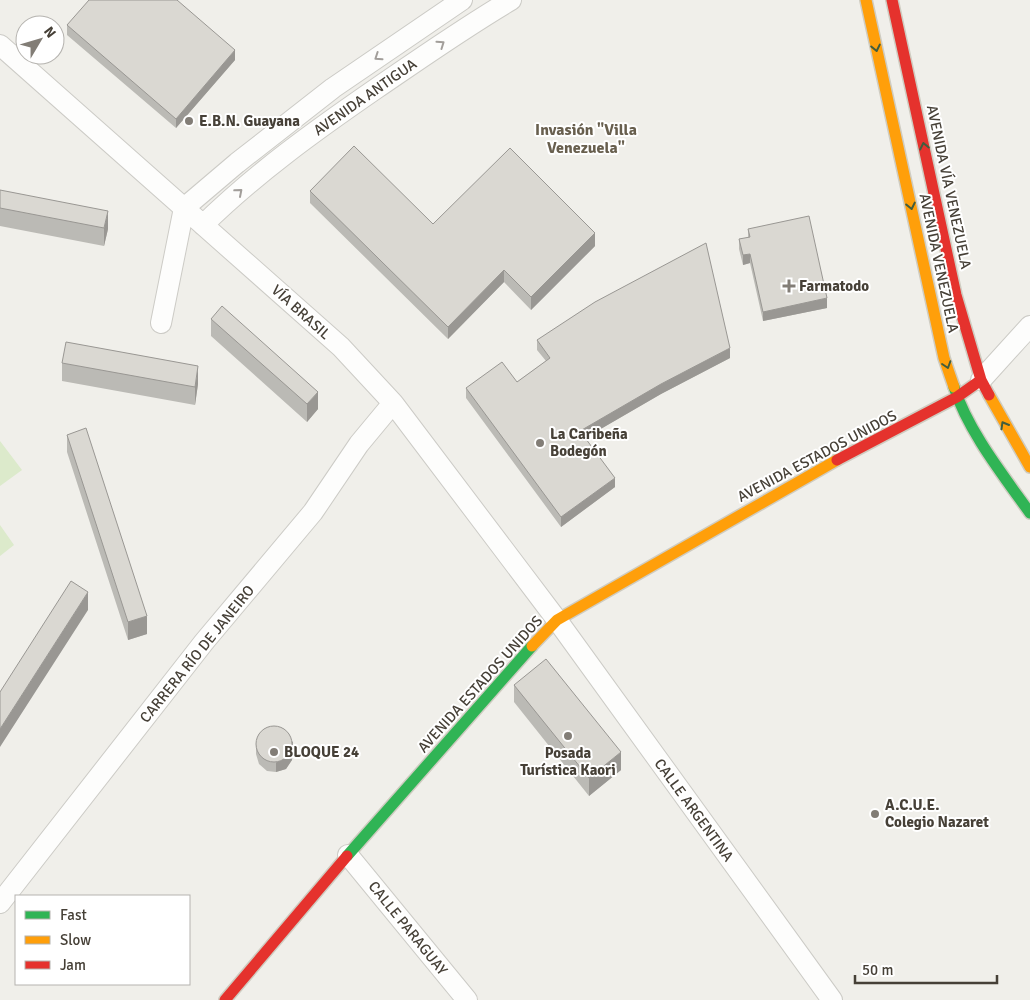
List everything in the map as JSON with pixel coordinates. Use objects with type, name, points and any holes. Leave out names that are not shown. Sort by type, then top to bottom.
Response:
[{"type":"street","name":"AVENIDA ANTIGUA","points":[[184,208],[237,163],[333,88],[462,0]]},
{"type":"street","name":"AVENIDA ANTIGUA","points":[[203,225],[269,166],[469,25],[511,0]]},
{"type":"street","name":"AVENIDA VENEZUELA","points":[[866,0],[942,348],[957,397],[998,467],[1030,513]]},
{"type":"street","name":"AVENIDA VÍA VENEZUELA","points":[[892,0],[956,295],[981,380]]},
{"type":"street","name":"VÍA BRASIL","points":[[2,50],[341,348],[393,404],[557,620]]},
{"type":"street","points":[[161,323],[184,208]]},
{"type":"street","points":[[1030,326],[981,380],[997,412],[1030,467]]},
{"type":"street","name":"AVENIDA ESTADOS UNIDOS","points":[[225,1000],[348,855],[513,667],[557,620],[806,476],[957,397],[981,380]]},
{"type":"street","name":"CARRERA RÍO DE JANEIRO","points":[[0,903],[204,642],[313,512],[359,444],[393,404]]},
{"type":"street","name":"CALLE ARGENTINA","points":[[557,620],[832,1000]]},
{"type":"street","name":"CALLE PARAGUAY","points":[[348,855],[467,1000]]},
{"type":"green space","points":[[0,441],[22,470],[0,486]]},
{"type":"green space","points":[[0,525],[14,545],[0,556]]},
{"type":"building","points":[[89,0],[177,0],[235,50],[176,119],[67,25]]},
{"type":"building","points":[[354,146],[433,224],[510,148],[595,233],[531,297],[504,270],[448,327],[310,191]]},
{"type":"building","points":[[0,190],[108,211],[104,228],[0,208]]},
{"type":"building","name":"Farmatodo","points":[[809,216],[827,298],[763,312],[750,254],[743,255],[739,239],[750,237],[748,229]]},
{"type":"building","points":[[706,243],[730,348],[661,384],[580,431],[615,478],[561,517],[466,388],[502,362],[517,382],[550,358],[537,340],[595,302]]},
{"type":"building","points":[[222,306],[318,392],[307,404],[211,319]]},
{"type":"building","points":[[66,342],[198,366],[195,387],[62,363]]},
{"type":"building","points":[[86,428],[147,616],[128,622],[67,435]]},
{"type":"building","points":[[71,581],[88,592],[0,729],[0,692]]},
{"type":"building","name":"Posada Turística Kaori","points":[[546,659],[621,752],[589,778],[514,685]]},
{"type":"building","name":"BLOQUE 24","points":[[274,726],[281,727],[287,731],[291,737],[291,751],[287,757],[281,761],[274,762],[267,761],[261,757],[257,751],[256,744],[257,737],[261,731],[267,727]]},
{"type":"traffic: fast","points":[[954,387],[977,436],[1030,513]]},
{"type":"traffic: fast","points":[[347,856],[532,646]]},
{"type":"traffic: slow","points":[[866,0],[944,358],[954,387]]},
{"type":"traffic: slow","points":[[989,395],[1030,467]]},
{"type":"traffic: slow","points":[[532,646],[557,620],[837,460]]},
{"type":"traffic: jam","points":[[892,0],[956,295],[981,380],[989,395]]},
{"type":"traffic: jam","points":[[837,460],[957,397],[981,380]]},
{"type":"traffic: jam","points":[[225,1000],[347,856]]},
{"type":"place","name":"E.B.N. Guayana","points":[[189,121]]},
{"type":"place","name":"Farmatodo","points":[[789,286]]},
{"type":"place","name":"La Caribeña Bodegón","points":[[540,443]]},
{"type":"place","name":"Posada Turística Kaori","points":[[568,736]]},
{"type":"place","name":"BLOQUE 24","points":[[274,752]]},
{"type":"place","name":"A.C.U.E. Colegio Nazaret","points":[[875,814]]},
{"type":"district","name":"Invasión \"Villa Venezuela\"","points":[[586,138]]}]
